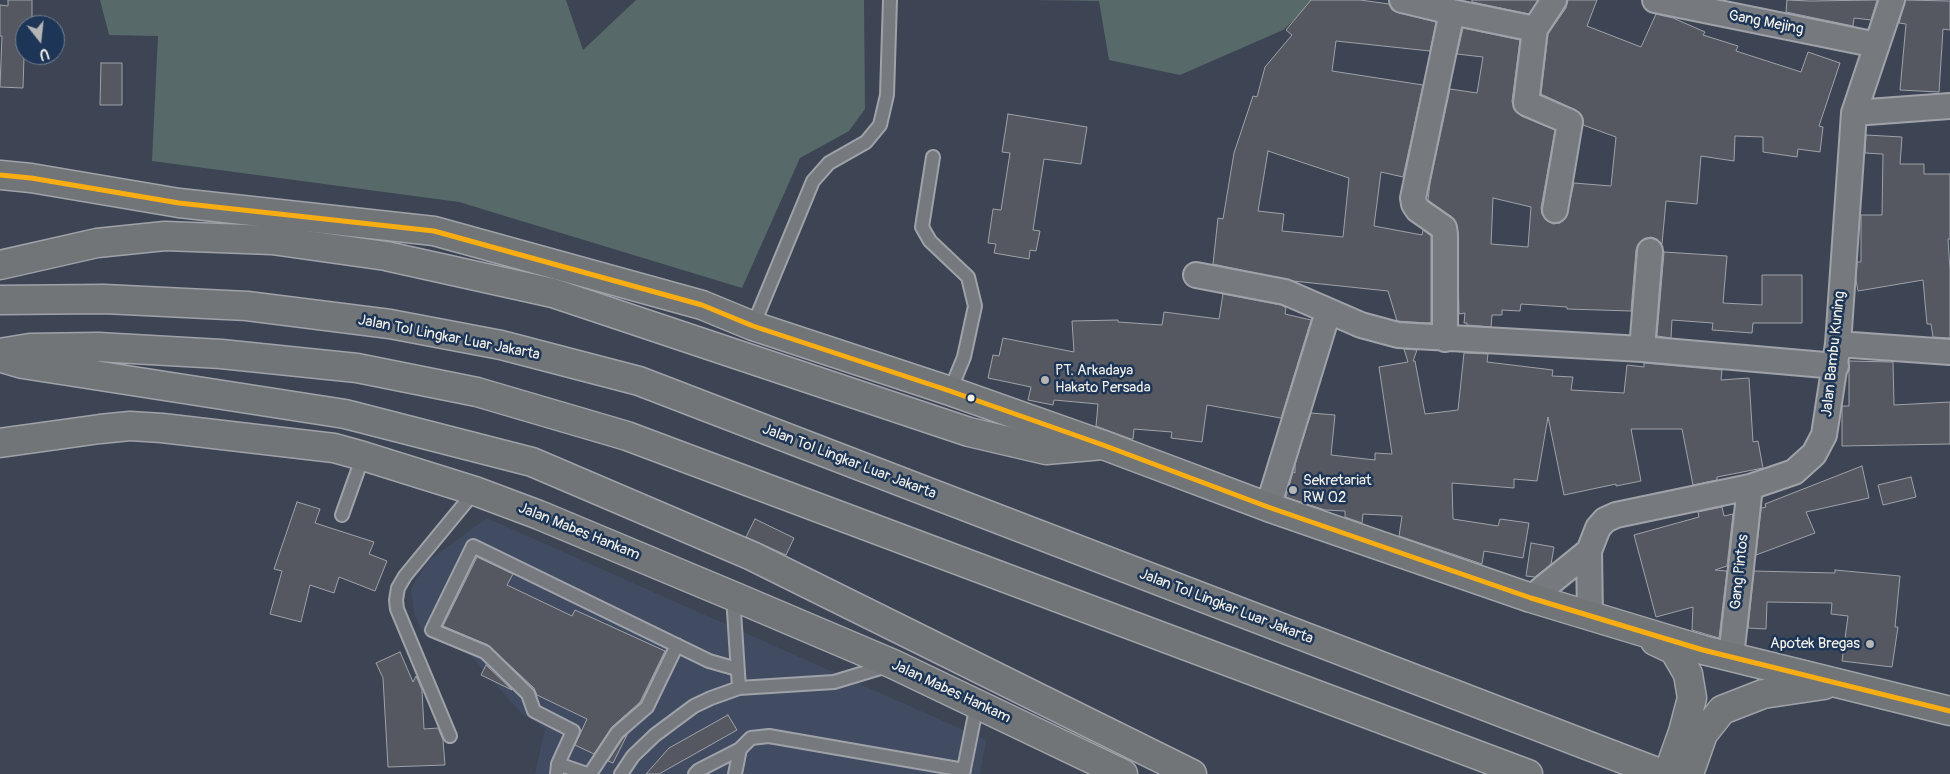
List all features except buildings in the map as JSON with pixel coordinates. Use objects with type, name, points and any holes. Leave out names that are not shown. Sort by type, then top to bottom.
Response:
[{"type":"main road","points":[[0,175],[31,178],[179,203],[434,231],[702,305],[753,326],[950,391],[1103,445],[1268,507],[1531,598],[1731,657],[1950,711]]},
{"type":"main road","points":[[0,265],[97,244],[165,236],[272,240],[386,256],[553,293],[970,432],[1046,450],[1103,445]]},
{"type":"main road","name":"Jalan Tol Lingkar Luar Jakarta","points":[[0,300],[104,299],[238,306],[390,324],[501,345],[639,381],[1662,774]]},
{"type":"main road","points":[[0,355],[30,348],[98,347],[221,354],[357,368],[477,392],[627,436],[1528,774]]},
{"type":"main road","points":[[0,355],[23,364],[346,414],[532,462],[752,556],[1192,774]]},
{"type":"main road","name":"Jalan Mabes Hankam","points":[[0,443],[130,426],[154,427],[334,448],[364,456],[475,491],[539,515],[733,596],[893,664],[1123,774]]},
{"type":"main road","points":[[1628,627],[1674,650],[1688,674],[1692,698],[1693,733],[1689,774]]},
{"type":"main road","points":[[1668,774],[1693,733],[1722,710],[1763,694],[1838,684]]},
{"type":"street","points":[[1402,0],[1535,29]]},
{"type":"street","points":[[1554,0],[1535,29],[1526,103],[1570,122],[1555,210]]},
{"type":"street","name":"Gang Mejing","points":[[1655,0],[1877,45]]},
{"type":"street","name":"Jalan Bambu Kuning","points":[[1590,616],[1589,551],[1598,528],[1605,520],[1616,515],[1750,487],[1794,472],[1814,454],[1824,435],[1837,355],[1854,113],[1892,0]]},
{"type":"street","points":[[1445,339],[1444,228],[1418,210],[1413,198],[1452,12]]},
{"type":"street","points":[[1854,113],[1950,106]]},
{"type":"street","points":[[1642,349],[1650,250]]},
{"type":"street","points":[[1196,275],[1286,292],[1328,312],[1380,331],[1398,335],[1642,349],[1837,355],[1950,352]]},
{"type":"street","points":[[1268,507],[1328,312]]},
{"type":"street","name":"Gang Pintos","points":[[1731,657],[1750,487]]},
{"type":"street","name":"Jalan Bambu Kuning","points":[[1531,598],[1589,551]]},
{"type":"lane","points":[[753,326],[813,181],[829,163],[866,142],[880,125],[887,96],[890,0]]},
{"type":"lane","points":[[933,157],[922,227],[930,241],[968,277],[976,306],[964,358],[950,391]]},
{"type":"lane","points":[[342,515],[364,456]]},
{"type":"lane","points":[[450,736],[397,608],[396,600],[398,588],[405,576],[475,491]]},
{"type":"lane","points":[[677,645],[647,707],[617,733],[588,774],[558,769],[573,731],[534,711],[528,694],[485,652],[432,630],[473,546],[677,645],[709,661],[738,669]]},
{"type":"lane","points":[[733,596],[739,688]]},
{"type":"lane","points":[[621,774],[633,756],[655,735],[694,706],[739,688],[834,682],[893,664]]},
{"type":"lane","points":[[696,774],[699,770],[740,749],[751,738],[769,736],[964,772],[978,704]]},
{"type":"lane","points":[[735,774],[740,749]]},
{"type":"shaded area","points":[[100,0],[566,0],[583,50],[636,0],[864,0],[865,109],[849,131],[800,158],[742,288],[459,202],[152,161],[158,36],[109,35]]},
{"type":"shaded area","points":[[1034,0],[1317,0],[1283,30],[1180,75],[1109,60],[1099,1]]},
{"type":"shaded area","points":[[487,518],[986,740],[980,774],[535,774],[545,728],[522,714],[470,655],[424,635],[414,613],[411,589],[428,561]]},
{"type":"transit line","points":[[0,175],[31,178],[179,203],[434,231],[702,305],[753,326],[950,391],[1103,445],[1268,507],[1531,598],[1703,650],[1950,711]]},
{"type":"place","name":"PT. Arkadaya Hakato Persada","points":[[1045,380]]},
{"type":"place","name":"Sekretariat RW 02","points":[[1293,490]]},
{"type":"place","name":"Apotek Bregas","points":[[1870,644]]}]
